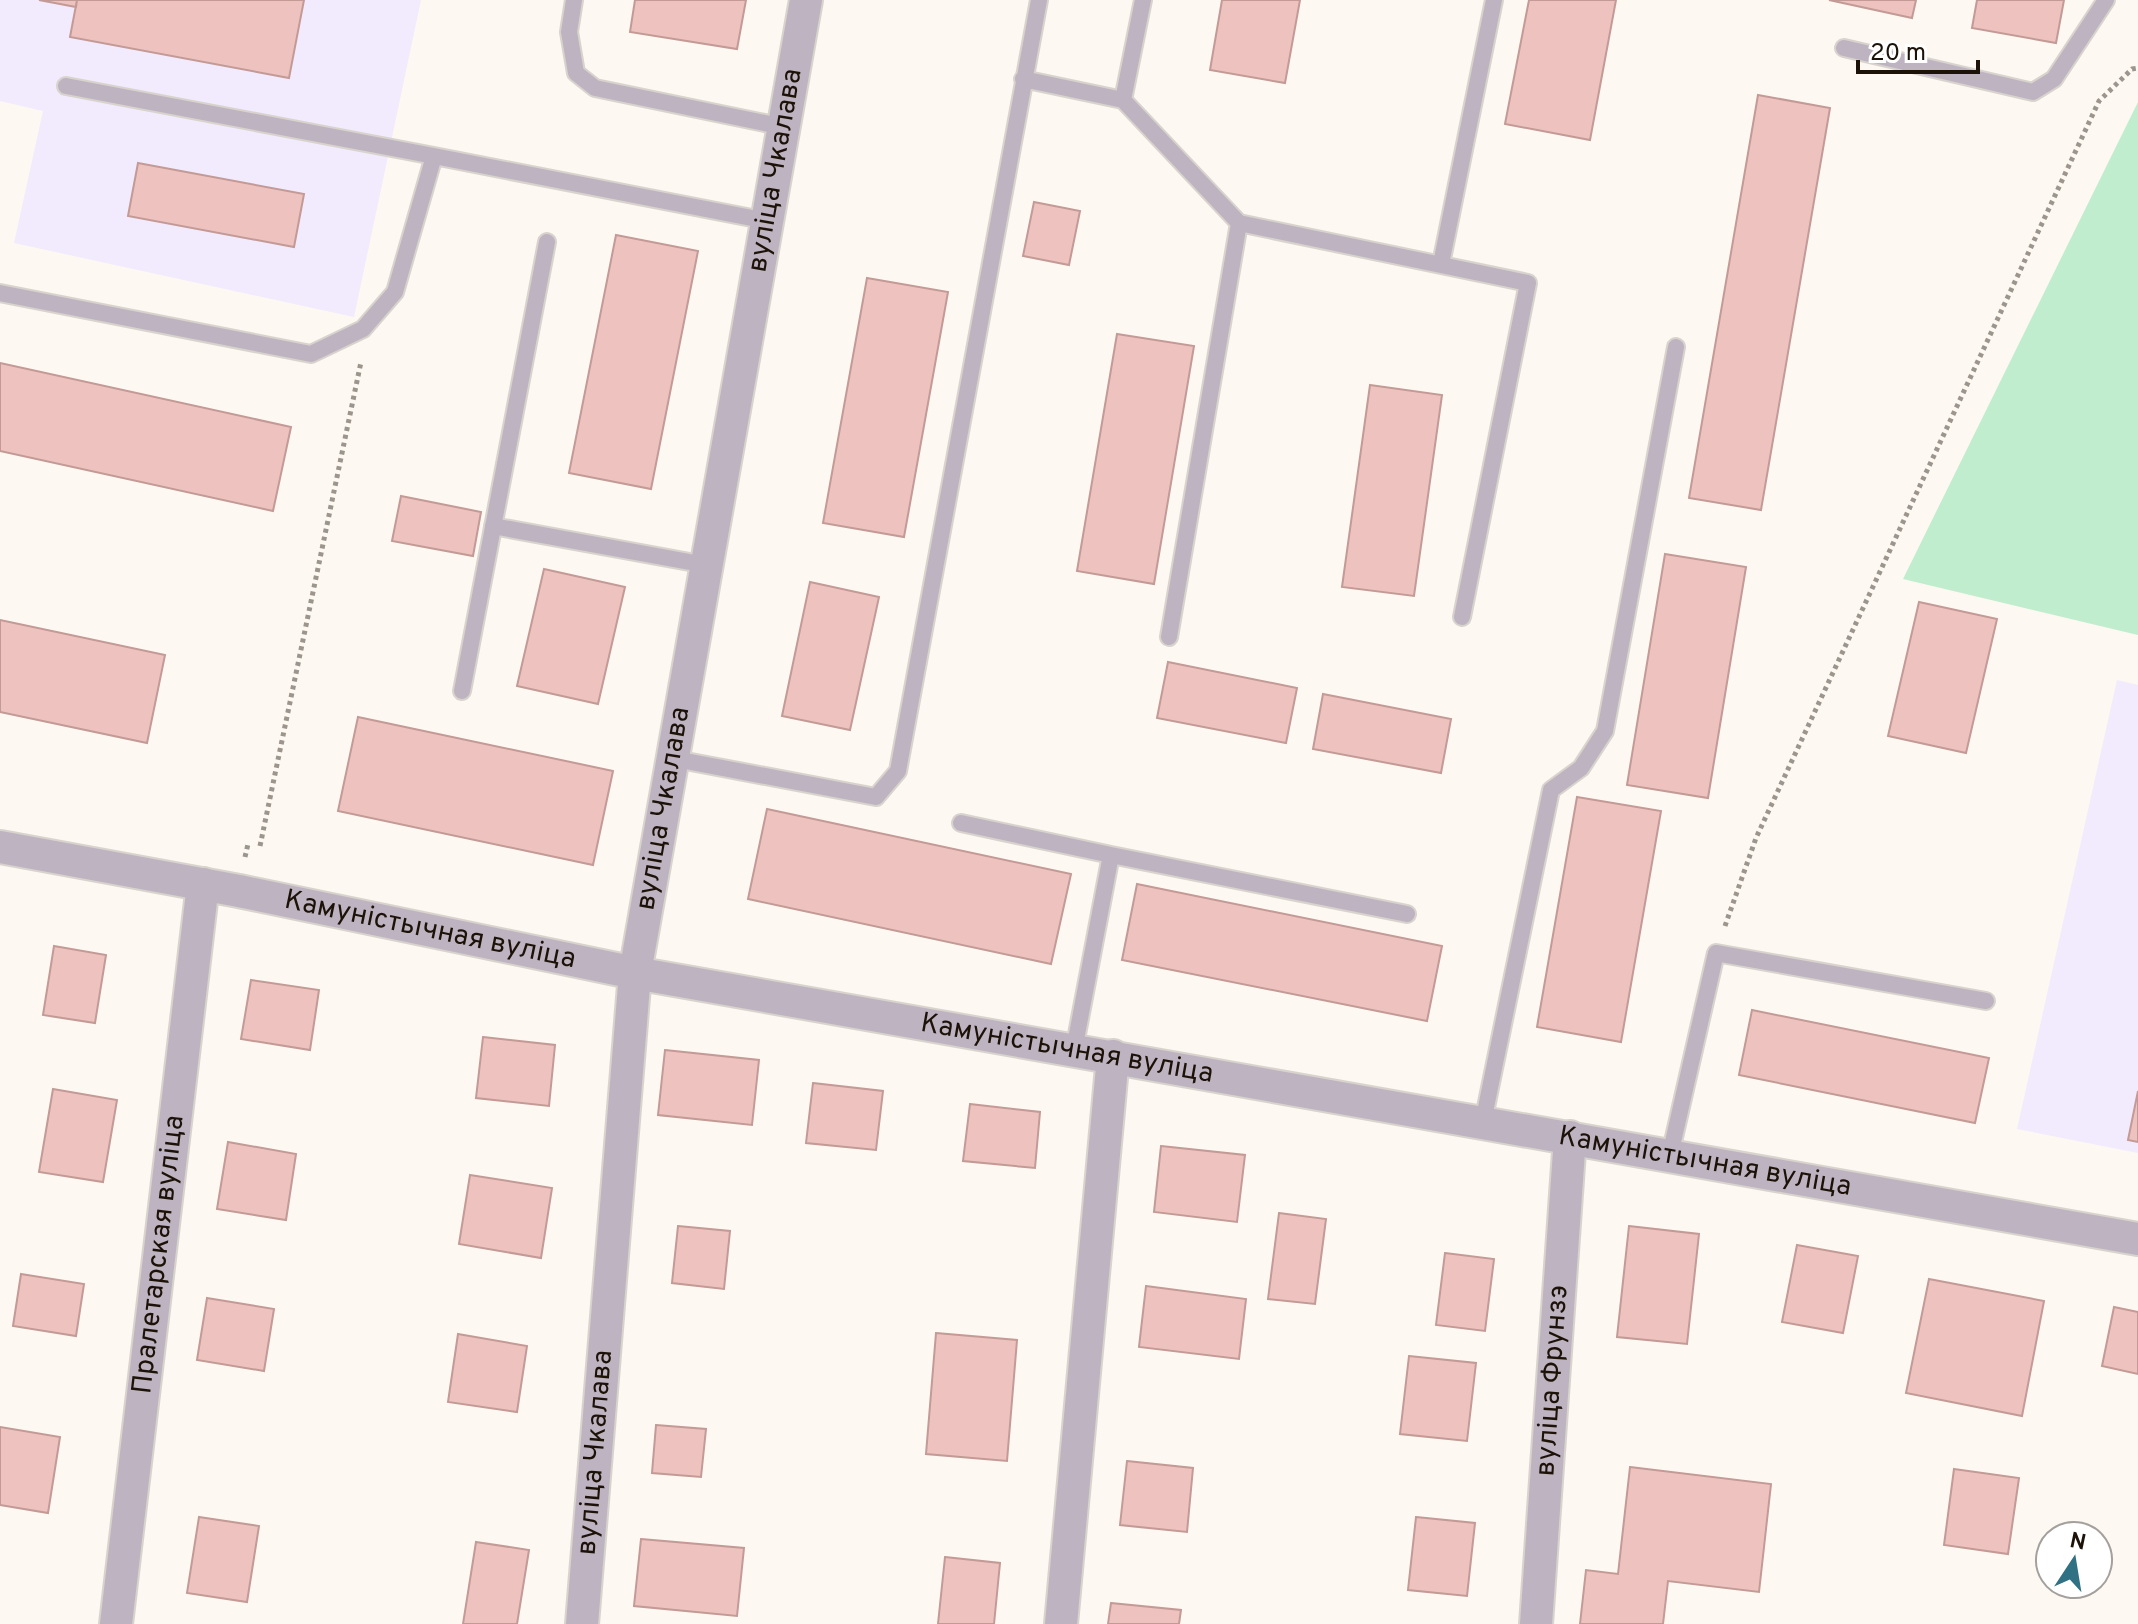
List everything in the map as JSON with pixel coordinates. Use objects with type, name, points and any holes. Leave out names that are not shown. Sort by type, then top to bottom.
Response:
[{"type":"street","name":"вуліца Чкалава","points":[[582,1624],[635,973],[806,0]]},
{"type":"street","name":"Камуністычная вуліца","points":[[0,847],[203,884],[635,973],[2138,1239]]},
{"type":"street","name":"Пралетарская вуліца","points":[[116,1624],[194,931],[203,884]]},
{"type":"street","points":[[1061,1624],[1113,1056]]},
{"type":"street","name":"вуліца Фрунзэ","points":[[1536,1624],[1570,1137]]},
{"type":"lane","points":[[574,0],[569,32],[576,73],[595,88],[784,127]]},
{"type":"lane","points":[[675,759],[876,797],[898,771],[1039,0]]},
{"type":"lane","points":[[1123,100],[1143,0]]},
{"type":"lane","points":[[1441,264],[1494,0]]},
{"type":"lane","points":[[1844,48],[2033,92],[2054,79],[2106,0]]},
{"type":"lane","points":[[1023,79],[1123,100],[1239,223],[1528,283],[1462,617]]},
{"type":"lane","points":[[66,86],[767,221]]},
{"type":"lane","points":[[0,293],[311,354],[363,329],[395,292],[434,156]]},
{"type":"lane","points":[[1169,637],[1239,223]]},
{"type":"lane","points":[[462,691],[547,242]]},
{"type":"lane","points":[[1483,1122],[1551,790],[1581,768],[1605,731],[1676,347]]},
{"type":"lane","points":[[493,526],[706,565]]},
{"type":"lane","points":[[961,823],[1407,914]]},
{"type":"lane","points":[[1074,1050],[1111,855]]},
{"type":"lane","points":[[1670,1155],[1716,953],[1986,1001]]},
{"type":"path","points":[[1716,953],[1756,838],[2099,101],[2132,69],[2138,68]]},
{"type":"path","points":[[260,846],[360,377],[363,329]]},
{"type":"shaded area","points":[[0,0],[421,0],[354,317],[14,243],[43,111],[0,101]]},
{"type":"shaded area","points":[[2117,680],[2138,685],[2138,1153],[2017,1129]]},
{"type":"green space","points":[[2138,102],[2138,635],[1903,579]]},
{"type":"building","points":[[39,0],[77,0],[76,7]]},
{"type":"building","points":[[77,0],[304,0],[289,78],[70,37]]},
{"type":"building","points":[[635,0],[746,0],[737,49],[630,32]]},
{"type":"building","points":[[1222,0],[1300,0],[1285,83],[1210,70]]},
{"type":"building","points":[[1529,0],[1616,0],[1590,140],[1505,124]]},
{"type":"building","points":[[1829,0],[1916,0],[1912,18]]},
{"type":"building","points":[[1977,0],[2064,0],[2056,43],[1972,28]]},
{"type":"building","points":[[1758,95],[1830,108],[1761,510],[1689,498]]},
{"type":"building","points":[[138,163],[304,194],[294,247],[128,216]]},
{"type":"building","points":[[1034,202],[1080,211],[1069,265],[1023,256]]},
{"type":"building","points":[[616,235],[698,251],[651,489],[569,473]]},
{"type":"building","points":[[867,278],[948,292],[904,537],[823,523]]},
{"type":"building","points":[[1117,334],[1194,346],[1154,584],[1077,571]]},
{"type":"building","points":[[0,363],[291,427],[273,511],[0,451]]},
{"type":"building","points":[[1370,385],[1442,395],[1414,596],[1342,587]]},
{"type":"building","points":[[401,496],[481,512],[473,556],[392,541]]},
{"type":"building","points":[[1665,554],[1746,567],[1708,798],[1627,785]]},
{"type":"building","points":[[544,569],[625,587],[598,704],[517,686]]},
{"type":"building","points":[[810,582],[879,597],[850,730],[782,716]]},
{"type":"building","points":[[1919,602],[1997,619],[1966,753],[1888,736]]},
{"type":"building","points":[[0,620],[165,655],[147,743],[0,712]]},
{"type":"building","points":[[1168,662],[1297,688],[1286,743],[1157,718]]},
{"type":"building","points":[[1323,694],[1451,719],[1441,773],[1313,749]]},
{"type":"building","points":[[358,717],[613,771],[593,865],[338,811]]},
{"type":"building","points":[[1577,797],[1661,811],[1621,1042],[1537,1027]]},
{"type":"building","points":[[767,809],[1071,874],[1051,964],[748,899]]},
{"type":"building","points":[[1137,884],[1442,946],[1427,1021],[1122,960]]},
{"type":"building","points":[[54,946],[106,955],[95,1023],[43,1015]]},
{"type":"building","points":[[251,980],[319,990],[310,1050],[241,1039]]},
{"type":"building","points":[[1752,1010],[1989,1058],[1975,1123],[1739,1075]]},
{"type":"building","points":[[483,1037],[555,1045],[549,1106],[476,1098]]},
{"type":"building","points":[[665,1050],[759,1060],[752,1125],[658,1115]]},
{"type":"building","points":[[813,1083],[883,1091],[876,1150],[806,1143]]},
{"type":"building","points":[[53,1089],[117,1100],[103,1182],[39,1172]]},
{"type":"building","points":[[2138,1091],[2138,1142],[2128,1140]]},
{"type":"building","points":[[970,1104],[1040,1112],[1035,1168],[963,1161]]},
{"type":"building","points":[[228,1142],[296,1154],[286,1220],[217,1209]]},
{"type":"building","points":[[1161,1146],[1245,1155],[1237,1222],[1154,1212]]},
{"type":"building","points":[[470,1175],[552,1188],[541,1258],[459,1244]]},
{"type":"building","points":[[1279,1213],[1326,1219],[1315,1304],[1268,1299]]},
{"type":"building","points":[[678,1226],[730,1231],[724,1289],[672,1283]]},
{"type":"building","points":[[1629,1226],[1699,1234],[1687,1344],[1617,1337]]},
{"type":"building","points":[[1797,1245],[1858,1256],[1843,1333],[1782,1322]]},
{"type":"building","points":[[1445,1253],[1494,1259],[1485,1331],[1436,1325]]},
{"type":"building","points":[[21,1274],[84,1284],[76,1336],[13,1326]]},
{"type":"building","points":[[1929,1279],[2044,1301],[2022,1416],[1906,1393]]},
{"type":"building","points":[[1146,1286],[1246,1299],[1239,1359],[1139,1347]]},
{"type":"building","points":[[207,1298],[274,1309],[264,1371],[197,1360]]},
{"type":"building","points":[[2114,1307],[2138,1312],[2138,1374],[2102,1366]]},
{"type":"building","points":[[936,1333],[1017,1340],[1007,1461],[926,1454]]},
{"type":"building","points":[[458,1334],[527,1346],[517,1412],[448,1402]]},
{"type":"building","points":[[1409,1356],[1476,1363],[1467,1441],[1400,1434]]},
{"type":"building","points":[[656,1425],[706,1429],[701,1477],[652,1473]]},
{"type":"building","points":[[0,1427],[60,1437],[48,1513],[0,1505]]},
{"type":"building","points":[[1127,1461],[1193,1468],[1187,1532],[1120,1525]]},
{"type":"building","points":[[1630,1467],[1771,1484],[1759,1592],[1668,1581],[1663,1624],[1580,1624],[1586,1570],[1618,1574]]},
{"type":"building","points":[[1954,1469],[2019,1478],[2008,1554],[1944,1545]]},
{"type":"building","points":[[199,1517],[259,1526],[247,1602],[187,1593]]},
{"type":"building","points":[[1416,1517],[1475,1523],[1467,1596],[1408,1590]]},
{"type":"building","points":[[641,1539],[744,1548],[737,1616],[634,1606]]},
{"type":"building","points":[[476,1542],[529,1550],[517,1624],[463,1624]]},
{"type":"building","points":[[945,1557],[1000,1563],[994,1624],[938,1624]]},
{"type":"building","points":[[1111,1603],[1181,1610],[1179,1624],[1108,1624]]}]
